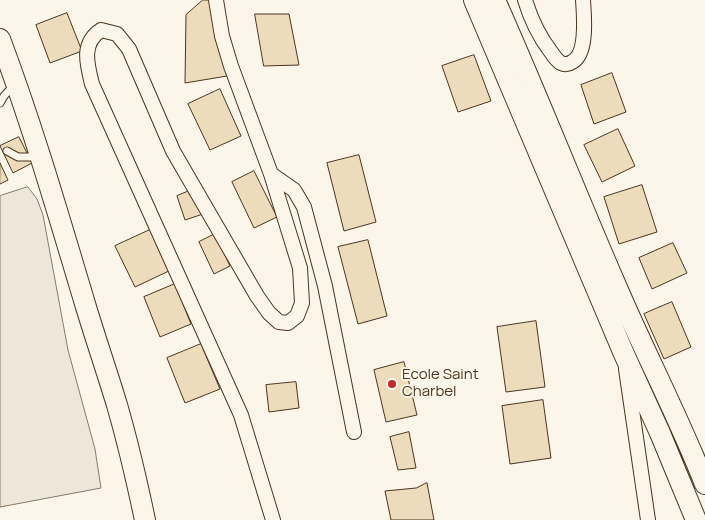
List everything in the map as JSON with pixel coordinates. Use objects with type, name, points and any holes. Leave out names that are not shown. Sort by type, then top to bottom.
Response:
[{"type":"main road","points":[[474,0],[696,520]]},
{"type":"main road","points":[[495,0],[619,292],[689,444],[705,484]]},
{"type":"main road","points":[[0,39],[41,157],[117,406],[145,520]]},
{"type":"street","points":[[216,0],[222,36],[234,75],[271,174],[300,268],[302,303],[298,316],[288,323],[279,322],[269,313],[257,296],[173,151],[129,49],[117,34],[101,30],[93,36],[88,48],[87,64],[92,84],[241,415],[274,520]]},
{"type":"street","points":[[525,0],[531,19],[542,40],[559,62],[564,64],[575,61],[581,51],[584,21],[583,0]]},
{"type":"street","points":[[271,174],[294,190],[304,207],[325,286],[354,432]]},
{"type":"street","points":[[624,354],[648,520]]},
{"type":"lane","points":[[0,103],[16,83]]},
{"type":"lane","points":[[8,151],[18,157],[41,157]]},
{"type":"shaded area","points":[[28,187],[37,199],[43,215],[68,350],[95,449],[101,488],[0,507],[0,196]]},
{"type":"building","points":[[203,0],[210,0],[227,76],[185,83],[186,15]]},
{"type":"building","points":[[67,13],[82,51],[50,63],[36,25]]},
{"type":"building","points":[[255,14],[289,14],[299,65],[264,66]]},
{"type":"building","points":[[474,55],[491,101],[458,112],[442,66]]},
{"type":"building","points":[[612,73],[626,112],[594,124],[581,85]]},
{"type":"building","points":[[220,89],[241,136],[210,150],[188,104]]},
{"type":"building","points":[[618,129],[635,166],[602,182],[584,145]]},
{"type":"building","points":[[19,137],[32,163],[13,173],[0,146]]},
{"type":"building","points":[[359,155],[376,222],[344,231],[327,163]]},
{"type":"building","points":[[0,163],[8,180],[0,184]]},
{"type":"building","points":[[254,171],[277,217],[254,228],[232,182]]},
{"type":"building","points":[[642,185],[657,232],[619,244],[604,197]]},
{"type":"building","points":[[194,189],[203,214],[185,220],[177,196]]},
{"type":"building","points":[[152,229],[171,270],[135,287],[115,246]]},
{"type":"building","points":[[215,234],[230,266],[214,274],[199,242]]},
{"type":"building","points":[[368,240],[387,316],[358,324],[338,247]]},
{"type":"building","points":[[673,243],[687,273],[652,289],[639,258]]},
{"type":"building","points":[[175,284],[191,324],[160,337],[144,297]]},
{"type":"building","points":[[672,302],[691,347],[664,359],[644,314]]},
{"type":"building","points":[[536,321],[545,387],[506,392],[497,327]]},
{"type":"building","points":[[201,344],[220,389],[185,403],[167,358]]},
{"type":"building","points":[[404,362],[417,415],[386,422],[374,370]]},
{"type":"building","points":[[296,382],[299,408],[269,412],[266,385]]},
{"type":"building","points":[[543,400],[551,458],[510,464],[502,406]]},
{"type":"building","points":[[409,432],[416,468],[398,470],[390,437]]},
{"type":"building","points":[[427,483],[434,520],[391,520],[385,491],[416,488]]},
{"type":"place","name":"Ecole Saint Charbel","points":[[392,384]]}]
